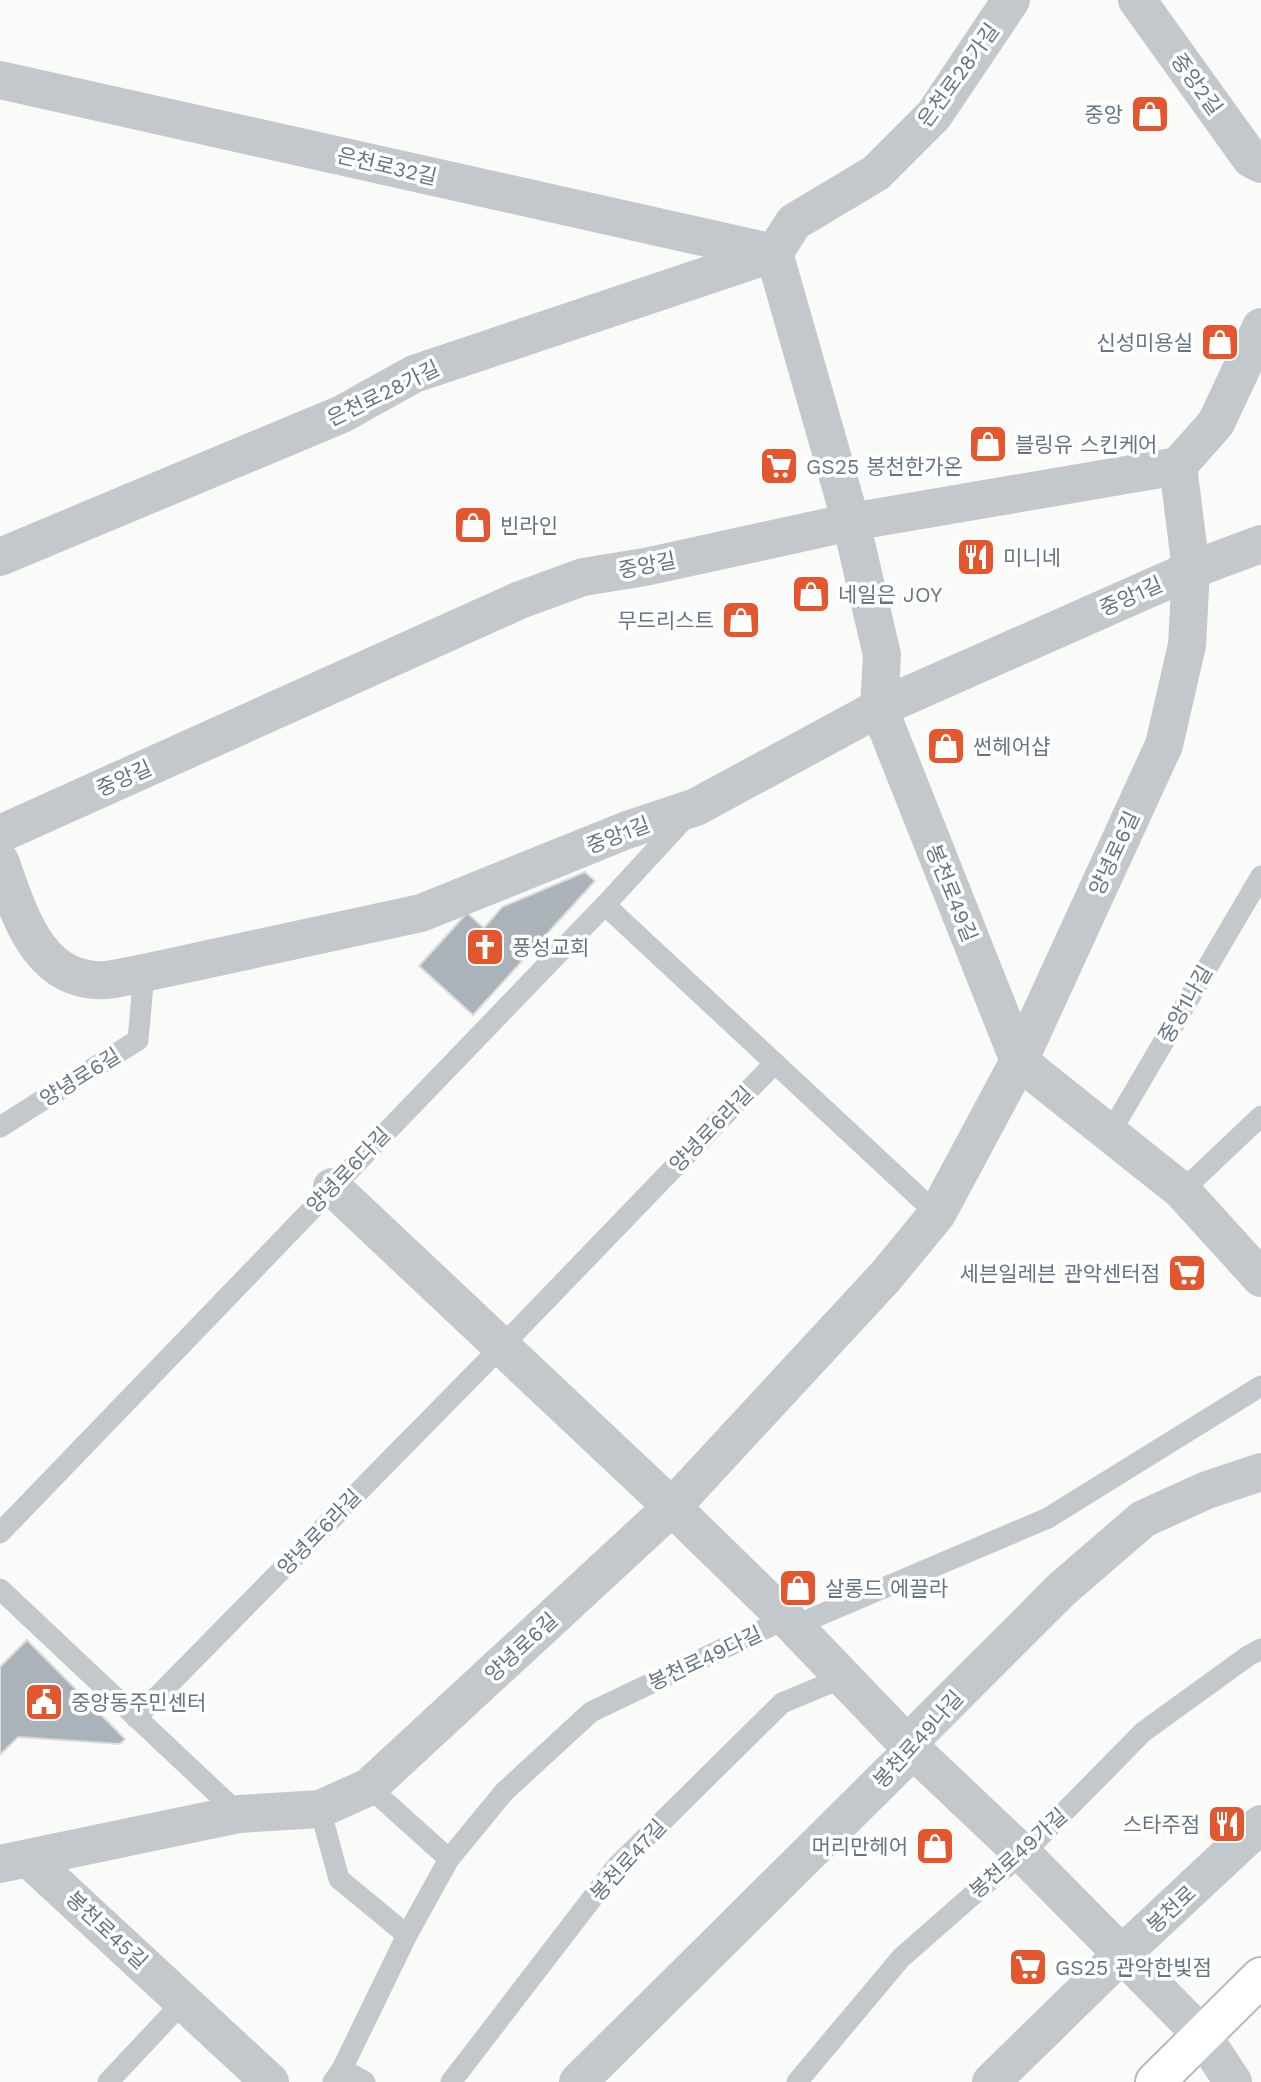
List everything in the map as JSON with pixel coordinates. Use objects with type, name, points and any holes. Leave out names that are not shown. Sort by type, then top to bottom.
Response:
[{"type":"main road","points":[[1155,2082],[1261,1977]]},
{"type":"street","name":"은천로28가길","points":[[0,557],[342,414],[414,374],[774,253],[794,222],[876,173],[934,115],[1011,0]]},
{"type":"street","name":"중앙2길","points":[[1137,0],[1251,159],[1261,164]]},
{"type":"street","name":"은천로32길","points":[[0,80],[774,253]]},
{"type":"street","points":[[774,253],[850,522]]},
{"type":"street","points":[[1178,466],[1216,423],[1261,327]]},
{"type":"street","name":"중앙길","points":[[0,834],[520,600],[583,577],[850,522],[1178,466]]},
{"type":"street","name":"양녕로6길","points":[[15,1861],[239,1814],[320,1809],[369,1787],[672,1507],[885,1278],[937,1214],[1019,1061],[1164,745],[1187,645],[1191,570],[1178,466]]},
{"type":"street","name":"봉천로49길","points":[[850,522],[882,655],[878,708],[1019,1061],[1182,1191],[1260,1276]]},
{"type":"street","name":"중앙1길","points":[[0,861],[28,932],[52,963],[76,975],[89,978],[106,980],[144,973],[421,913],[626,830],[696,807],[878,708],[1191,570],[1261,544]]},
{"type":"street","points":[[332,1186],[794,1626],[913,1751],[1023,1854],[1202,2035],[1233,2082]]},
{"type":"street","name":"봉천로49나길","points":[[578,2082],[913,1751],[918,1733],[1062,1589],[1143,1520],[1207,1490],[1261,1472]]},
{"type":"street","name":"봉천로","points":[[991,2082],[1261,1824]]},
{"type":"street","name":"봉천로45길","points":[[15,1861],[184,2001],[254,2075]]},
{"type":"lane","name":"양녕로6다길","points":[[0,1533],[606,905],[696,807]]},
{"type":"lane","name":"중앙1나길","points":[[1110,1133],[1261,876]]},
{"type":"lane","points":[[606,905],[937,1214]]},
{"type":"lane","name":"양녕로6길","points":[[0,1127],[138,1040],[144,973]]},
{"type":"lane","name":"양녕로6라길","points":[[136,1718],[502,1346],[775,1063]]},
{"type":"lane","points":[[1182,1191],[1261,1116]]},
{"type":"lane","name":"봉천로49다길","points":[[337,2075],[449,1859],[504,1792],[591,1712],[781,1621],[794,1626],[1048,1518],[1261,1386]]},
{"type":"lane","points":[[0,1589],[239,1814]]},
{"type":"lane","name":"봉천로49가길","points":[[797,2082],[901,1958],[991,1878],[1023,1854],[1143,1732],[1261,1649]]},
{"type":"lane","name":"봉천로47길","points":[[451,2082],[617,1866],[782,1703],[842,1678]]},
{"type":"lane","points":[[369,1787],[449,1859]]},
{"type":"lane","points":[[320,1809],[339,1879],[407,1936]]},
{"type":"lane","points":[[108,2082],[184,2001]]},
{"type":"lane","points":[[337,2075],[365,2082]]},
{"type":"building","name":"풍성교회","points":[[585,872],[595,881],[473,1015],[419,966],[467,913],[484,928],[502,907]]},
{"type":"building","name":"중앙동주민센터","points":[[27,1640],[125,1739],[120,1744],[18,1737],[0,1755],[0,1667]]},
{"type":"place","name":"중앙","points":[[1150,114]]},
{"type":"place","name":"신성미용실","points":[[1220,342]]},
{"type":"place","name":"블링유 스킨케어","points":[[988,444]]},
{"type":"place","name":"GS25 봉천한가온","points":[[779,466]]},
{"type":"place","name":"빈라인","points":[[473,525]]},
{"type":"place","name":"미니네","points":[[976,557]]},
{"type":"place","name":"네일은 JOY","points":[[811,594]]},
{"type":"place","name":"무드리스트","points":[[741,620]]},
{"type":"place","name":"썬헤어샵","points":[[946,746]]},
{"type":"place","name":"풍성교회","points":[[485,947]]},
{"type":"place","name":"세븐일레븐 관악센터점","points":[[1187,1273]]},
{"type":"place","name":"살롱드 에끌라","points":[[798,1588]]},
{"type":"place","name":"중앙동주민센터","points":[[44,1702]]},
{"type":"place","name":"스타주점","points":[[1227,1824]]},
{"type":"place","name":"머리만헤어","points":[[935,1846]]},
{"type":"place","name":"GS25 관악한빛점","points":[[1028,1967]]}]
